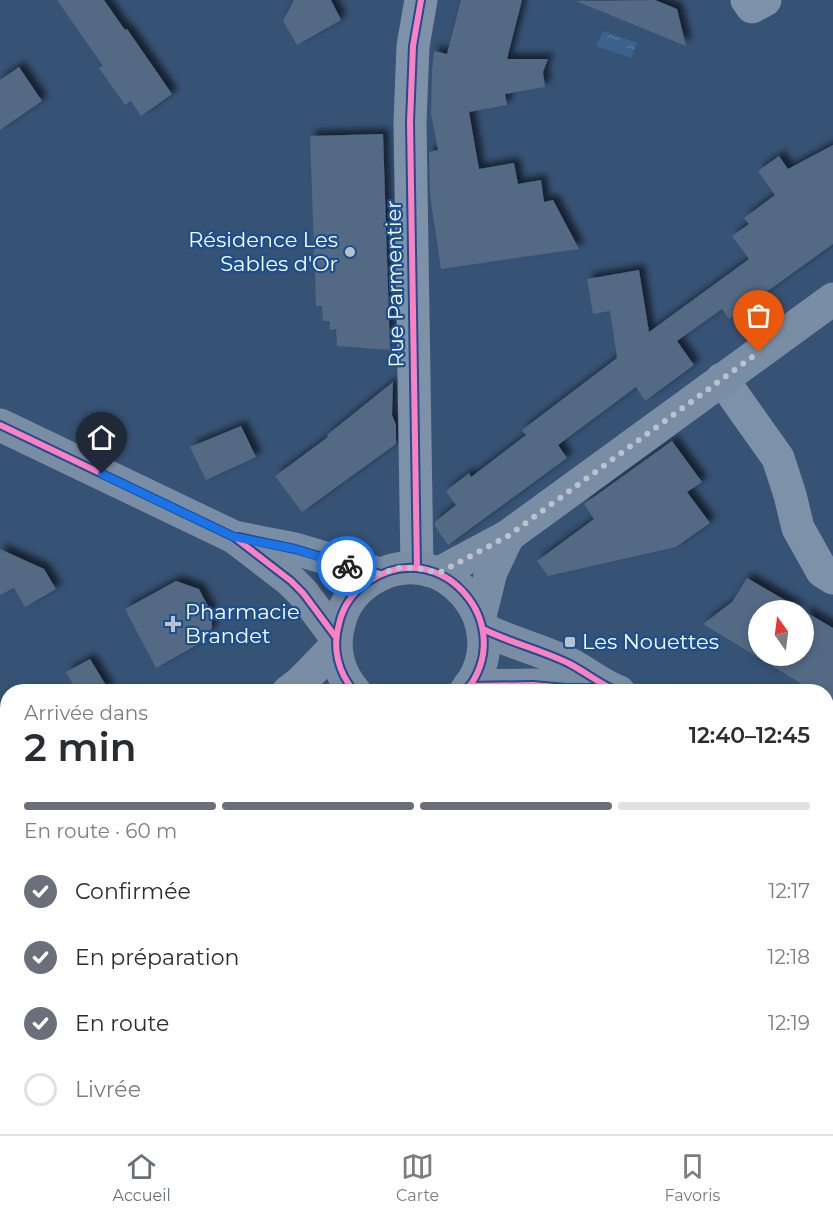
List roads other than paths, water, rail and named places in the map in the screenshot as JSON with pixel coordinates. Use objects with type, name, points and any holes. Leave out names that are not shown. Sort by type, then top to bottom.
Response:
[{"type":"main road","points":[[428,571],[508,536],[833,299]]},
{"type":"main road","points":[[0,425],[234,537],[303,593],[335,642]]},
{"type":"main road","points":[[481,623],[491,572],[508,536]]},
{"type":"main road","points":[[234,537],[295,549],[380,574]]},
{"type":"main road","points":[[348,684],[339,667],[335,642],[342,610],[358,589],[380,574],[398,568],[428,571],[456,584],[470,598],[481,623],[484,649],[479,669],[470,684]]},
{"type":"main road","points":[[481,623],[507,640],[571,665],[603,684]]},
{"type":"main road","points":[[298,684],[335,642]]},
{"type":"street","name":"Rue Parmentier","points":[[421,0],[413,46],[410,122],[414,404],[428,571]]},
{"type":"street","points":[[747,0],[752,7],[765,0]]},
{"type":"street","points":[[722,379],[778,458],[798,528],[822,571],[833,578]]},
{"type":"water","points":[[603,31],[637,43],[631,58],[596,46]]},
{"type":"place","name":"Résidence Les Sables d'Or","points":[[350,252]]},
{"type":"place","name":"Pharmacie Brandet","points":[[173,624]]},
{"type":"place","name":"Les Nouettes","points":[[570,642]]}]
